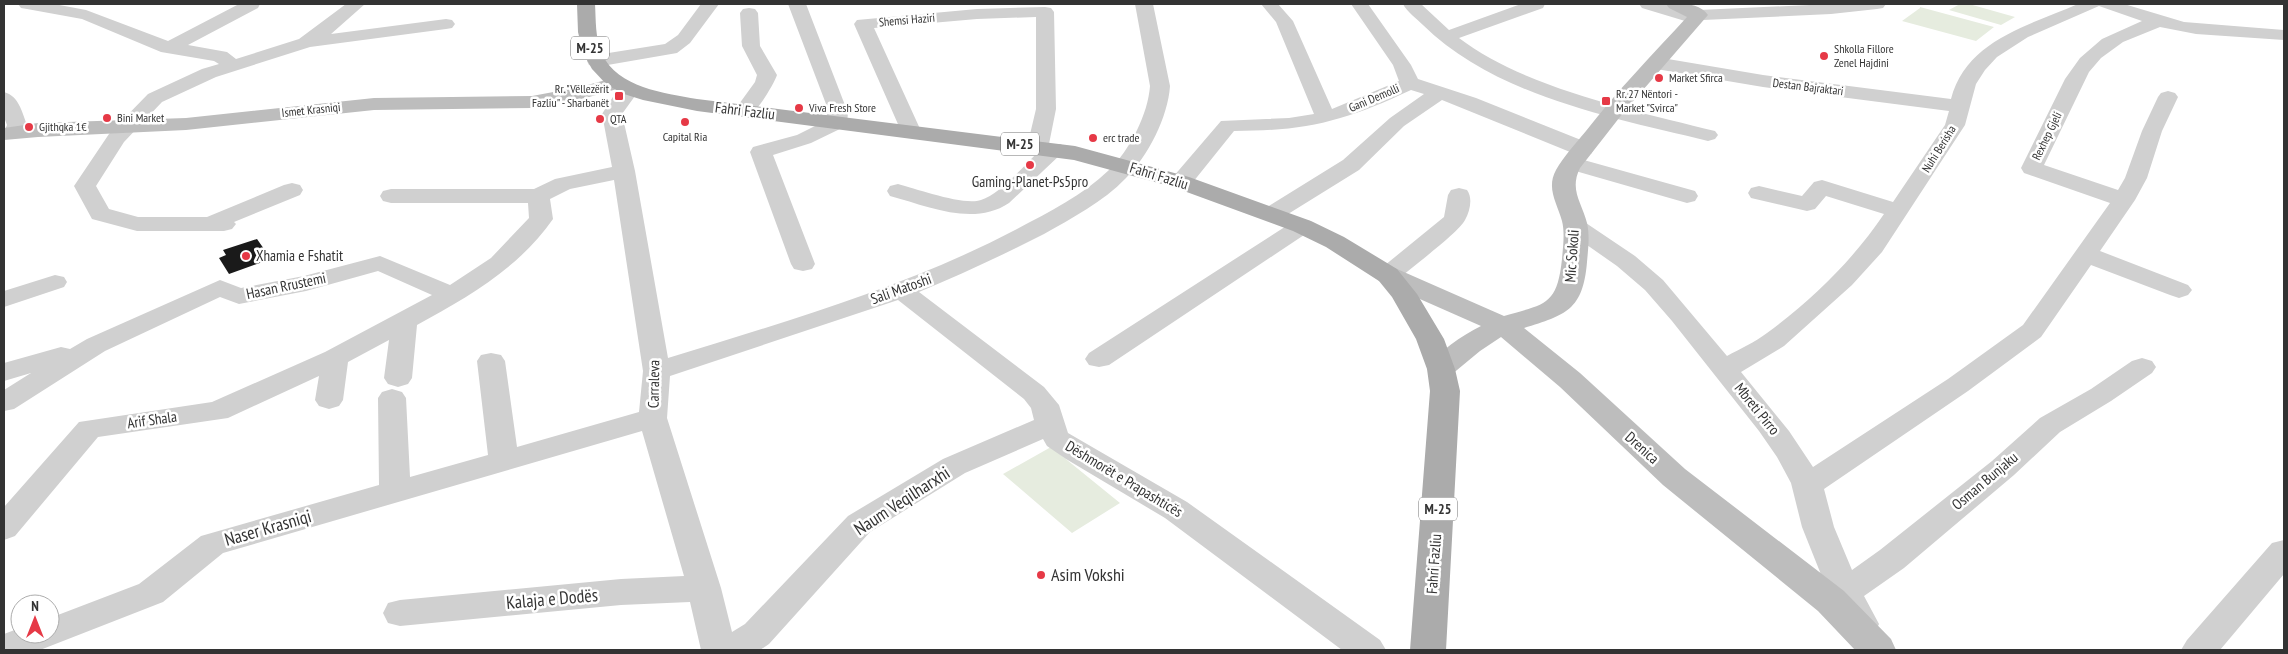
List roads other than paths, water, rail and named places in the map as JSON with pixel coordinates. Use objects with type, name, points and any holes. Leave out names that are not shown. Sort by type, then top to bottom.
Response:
[{"type":"main road","name":"Fahri Fazliu","points":[[586,4],[585,25],[588,45],[596,61],[606,74],[623,86],[660,98],[696,106],[1045,148],[1125,166],[1181,182],[1302,226],[1336,242],[1388,275],[1416,312],[1430,339],[1441,368],[1445,391],[1428,650]]},
{"type":"street","points":[[27,4],[86,15],[140,35],[154,44],[220,56],[234,66]]},
{"type":"street","points":[[168,48],[252,4]]},
{"type":"street","points":[[305,42],[329,27],[356,4]]},
{"type":"street","points":[[596,61],[670,49],[684,39],[710,4]]},
{"type":"street","points":[[797,4],[836,104],[838,113],[837,123],[804,139],[761,152],[803,264]]},
{"type":"street","points":[[1125,166],[1159,98],[1159,79],[1144,4]]},
{"type":"street","points":[[1269,4],[1284,21],[1325,117]]},
{"type":"street","points":[[1360,4],[1402,65],[1410,83]]},
{"type":"street","points":[[1411,4],[1446,37],[1469,53],[1512,75],[1612,110],[1708,135]]},
{"type":"street","points":[[1446,37],[1537,4]]},
{"type":"street","points":[[1648,4],[1697,17],[1873,4]]},
{"type":"street","points":[[1675,4],[1697,17]]},
{"type":"street","name":"Nuhi Berisha","points":[[1724,370],[1775,340],[1805,315],[1874,246],[1955,125],[1962,93],[1977,67],[2011,37],[2092,4]]},
{"type":"street","points":[[2106,4],[2159,21],[2201,29],[2254,30],[2284,35]]},
{"type":"street","points":[[86,15],[108,6]]},
{"type":"street","name":"Shemsi Haziri","points":[[911,132],[863,24],[905,12],[998,8],[1045,12],[1045,148]]},
{"type":"street","points":[[744,111],[765,83],[767,75],[751,46],[749,13]]},
{"type":"street","name":"Mic Sokoli","points":[[1441,368],[1461,350],[1503,326],[1539,315],[1556,306],[1567,296],[1572,283],[1575,226],[1563,187],[1563,179],[1612,110],[1697,17]]},
{"type":"street","name":"Rexhep Gjeli","points":[[2124,200],[2032,168],[2072,82],[2087,61],[2095,52],[2122,36],[2159,21]]},
{"type":"street","points":[[292,190],[217,224],[137,224],[100,214],[85,186],[116,138],[155,98],[166,92],[209,73],[305,42],[446,24]]},
{"type":"street","name":"Destan Bajraktari","points":[[1656,63],[1763,82],[1960,106]]},
{"type":"street","name":"Gani Demolli","points":[[1181,182],[1228,125],[1295,123],[1325,117],[1358,106],[1410,83],[1469,102],[1578,156]]},
{"type":"street","name":"Ismet Krasniqi","points":[[9,133],[129,125],[186,124],[374,104],[532,102],[623,86]]},
{"type":"street","name":"Carraleva","points":[[623,86],[612,114],[624,171],[657,371],[653,418],[704,588],[719,650]]},
{"type":"street","points":[[1272,214],[1351,165],[1397,122],[1439,93]]},
{"type":"street","points":[[1807,485],[1966,379],[2032,331],[2124,200],[2136,178],[2152,131],[2168,97]]},
{"type":"street","points":[[4,98],[9,102],[18,125],[9,133]]},
{"type":"street","points":[[898,191],[954,206],[986,207],[1027,176],[1045,148]]},
{"type":"street","points":[[1578,156],[1636,180],[1687,196]]},
{"type":"street","name":"Sali Matoshi","points":[[657,371],[902,290],[1002,248],[1077,204],[1125,166]]},
{"type":"street","points":[[391,196],[538,196],[562,184],[624,171]]},
{"type":"street","points":[[1759,193],[1807,204],[1822,186],[1898,211]]},
{"type":"street","points":[[1388,275],[1454,220],[1458,210],[1459,195]]},
{"type":"street","name":"Arif Shala","points":[[4,528],[89,429],[218,411],[335,358],[452,295],[500,263],[541,220],[538,196]]},
{"type":"street","points":[[1099,359],[1302,226]]},
{"type":"street","name":"Mbreti Pirro","points":[[1575,226],[1622,258],[1653,284],[1682,315],[1724,370],[1774,428],[1807,485],[1838,596]]},
{"type":"street","points":[[2085,254],[2179,290]]},
{"type":"street","name":"Hasan Rrustemi","points":[[4,402],[96,345],[220,288],[239,296],[306,284],[380,263],[452,295]]},
{"type":"street","name":"Drenica","points":[[1388,275],[1503,326],[1547,360],[1674,477],[1838,596],[1875,645]]},
{"type":"street","points":[[4,299],[55,282]]},
{"type":"street","name":"Dëshmorët e Prapashticës","points":[[902,290],[1034,394],[1044,405],[1050,425],[1057,438],[1077,452],[1176,510],[1368,650]]},
{"type":"street","points":[[395,492],[395,388],[404,321]]},
{"type":"street","name":"Hasan Rrustemi","points":[[4,372],[96,345]]},
{"type":"street","points":[[329,400],[335,358]]},
{"type":"street","points":[[491,361],[504,461]]},
{"type":"street","name":"Osman Bunjaku","points":[[1838,596],[1892,559],[2003,468],[2050,425],[2142,366]]},
{"type":"street","name":"Naser Krasniqi","points":[[60,628],[150,594],[212,544],[504,461],[580,437],[653,418]]},
{"type":"street","name":"Naum Veqilharxhi","points":[[733,650],[757,634],[859,524],[954,466],[1050,425]]},
{"type":"street","points":[[2199,650],[2284,552]]},
{"type":"street","name":"Kalaja e Dodës","points":[[400,613],[622,592],[704,588]]},
{"type":"street","points":[[4,650],[19,644]]},
{"type":"place","name":"Shkolla Fillore Zenel Hajdini","points":[[1824,56]]},
{"type":"place","name":"Market Sfirca","points":[[1659,78]]},
{"type":"place","name":"Rr. \"Vëllezërit Fazliu\" - Sharbanët","points":[[619,96]]},
{"type":"place","name":"Rr. 27 Nëntori - Market \"Svirca\"","points":[[1606,101]]},
{"type":"place","name":"Viva Fresh Store","points":[[799,108]]},
{"type":"place","name":"Bini Market","points":[[107,118]]},
{"type":"place","name":"QTA","points":[[600,119]]},
{"type":"place","name":"Capital Ria","points":[[685,122]]},
{"type":"place","name":"Gjithqka 1€","points":[[29,127]]},
{"type":"place","name":"erc trade","points":[[1093,138]]},
{"type":"place","name":"Gaming-Planet-Ps5pro","points":[[1030,165]]},
{"type":"place","name":"Xhamia e Fshatit","points":[[246,256]]},
{"type":"place","name":"Asim Vokshi","points":[[1041,575]]}]
